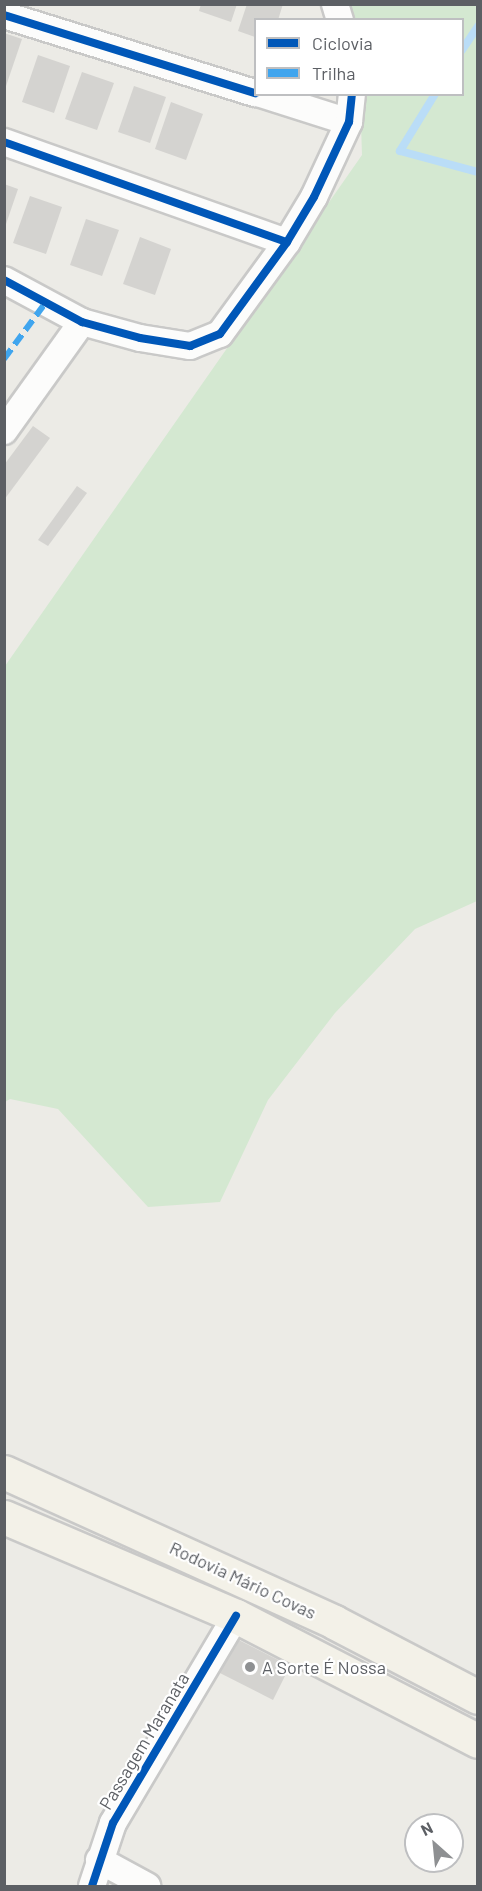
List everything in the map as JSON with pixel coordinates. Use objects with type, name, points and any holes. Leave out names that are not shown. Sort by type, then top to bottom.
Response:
[{"type":"main road","name":"Rodovia Mário Covas","points":[[4,1472],[323,1617],[477,1697]]},
{"type":"main road","name":"Rodovia Mário Covas","points":[[4,1517],[236,1616],[477,1741]]},
{"type":"street","points":[[4,15],[254,93]]},
{"type":"street","points":[[267,96],[349,122]]},
{"type":"street","points":[[4,280],[82,322],[169,345],[203,342],[232,321],[287,242],[333,162],[349,122],[352,96]]},
{"type":"street","points":[[4,142],[287,242]]},
{"type":"street","points":[[4,431],[82,322]]},
{"type":"street","name":"Passagem Maranata","points":[[92,1887],[99,1860],[131,1788],[236,1616]]},
{"type":"street","points":[[99,1860],[147,1887]]},
{"type":"green space","points":[[340,5],[477,5],[477,901],[415,929],[335,1013],[268,1100],[220,1202],[148,1207],[58,1109],[10,1099],[5,1102],[5,666],[362,155],[360,96],[464,96],[464,18],[346,18]]},
{"type":"building","points":[[201,4],[237,4],[231,22],[199,11]]},
{"type":"building","points":[[247,4],[283,4],[279,18],[254,18],[254,37],[238,31]]},
{"type":"building","points":[[4,33],[22,39],[5,89],[4,89]]},
{"type":"building","points":[[38,55],[70,66],[54,113],[22,102]]},
{"type":"building","points":[[82,72],[114,83],[97,130],[65,119]]},
{"type":"building","points":[[134,86],[166,97],[150,143],[118,132]]},
{"type":"building","points":[[171,102],[203,114],[186,160],[155,149]]},
{"type":"building","points":[[4,184],[18,189],[5,227],[4,227]]},
{"type":"building","points":[[30,196],[62,207],[46,254],[13,243]]},
{"type":"building","points":[[86,219],[119,230],[102,276],[70,265]]},
{"type":"building","points":[[140,237],[171,249],[155,295],[123,284]]},
{"type":"building","points":[[33,426],[50,438],[4,500],[4,465]]},
{"type":"building","points":[[77,486],[87,493],[48,546],[38,540]]},
{"type":"building","name":"A Sorte É Nossa","points":[[227,1634],[290,1666],[273,1700],[210,1668]]},
{"type":"waterway","points":[[464,47],[478,26]]},
{"type":"waterway","points":[[434,96],[400,151],[478,172]]},
{"type":"marked path","points":[[4,359],[46,302]]},
{"type":"cycle path","points":[[4,15],[254,93]]},
{"type":"cycle path","points":[[4,280],[82,322],[140,338],[190,346],[220,334],[287,242],[314,197],[349,122],[352,96]]},
{"type":"cycle path","points":[[4,142],[287,242]]},
{"type":"cycle path","points":[[92,1886],[113,1823],[236,1616]]},
{"type":"place","name":"A Sorte É Nossa","points":[[250,1667]]}]
